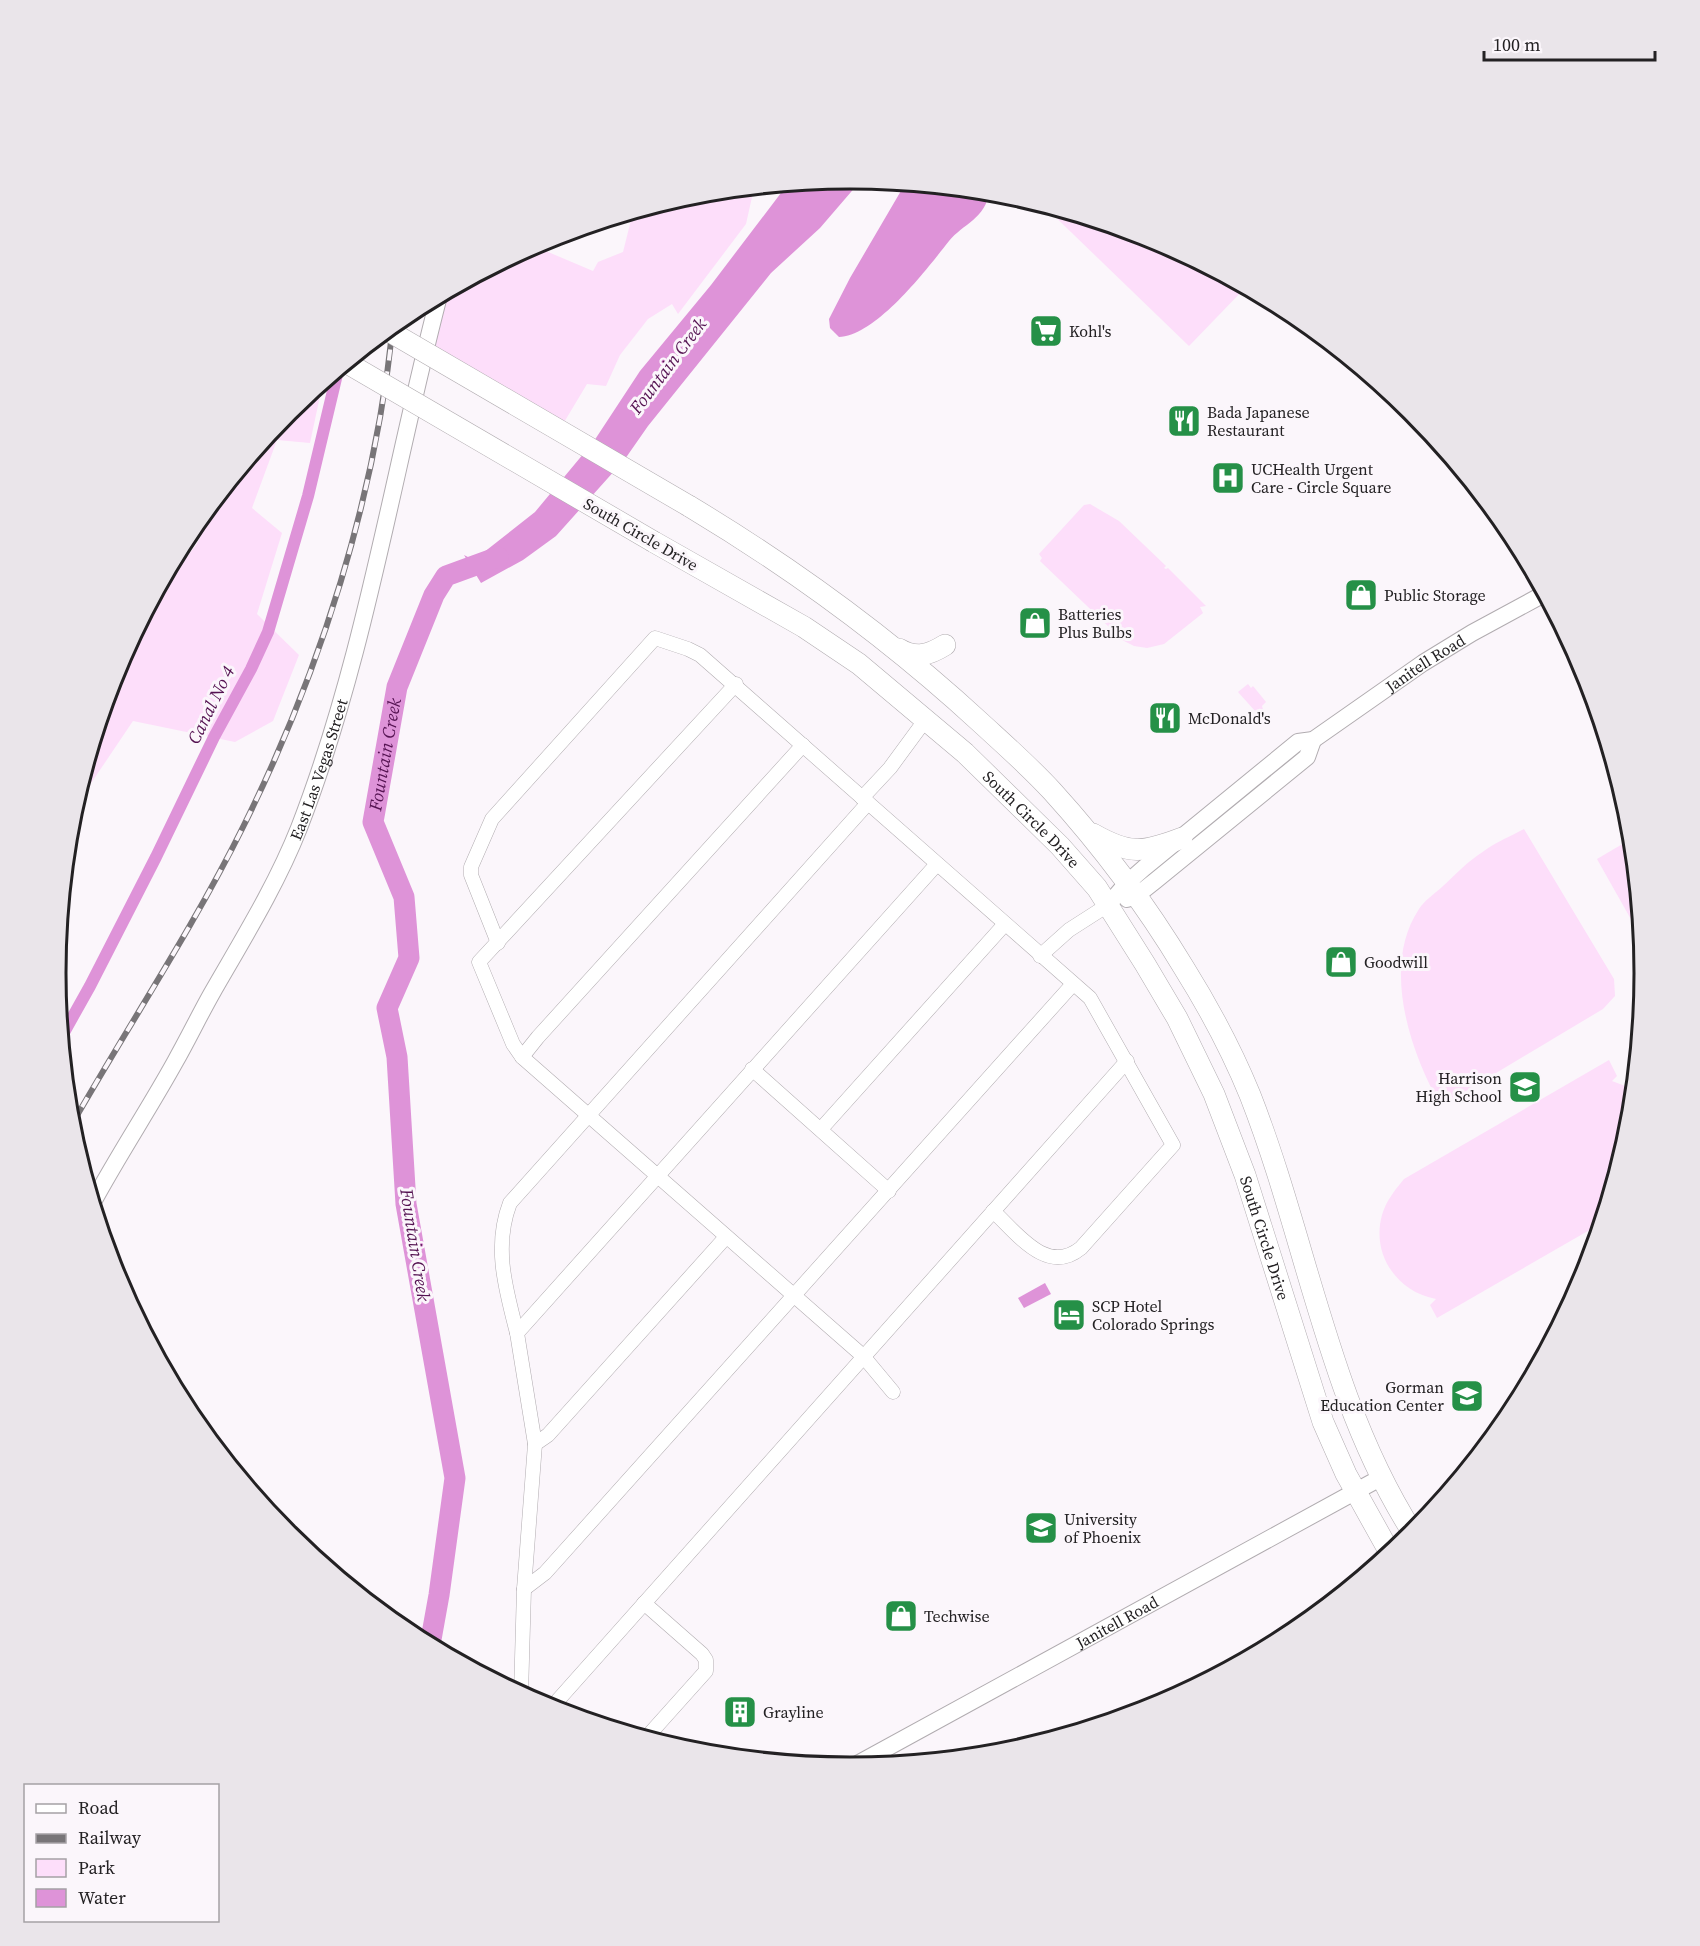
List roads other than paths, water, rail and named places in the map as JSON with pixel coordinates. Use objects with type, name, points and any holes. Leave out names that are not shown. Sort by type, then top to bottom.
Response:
[{"type":"main road","name":"South Circle Drive","points":[[395,335],[689,506],[795,573],[891,644],[951,696],[1049,788],[1085,829],[1132,889],[1170,944],[1219,1028],[1250,1094],[1275,1167],[1323,1329],[1382,1477],[1408,1523]]},
{"type":"main road","name":"South Circle Drive","points":[[354,367],[828,642],[859,664],[972,760],[1078,865],[1108,905],[1177,1018],[1227,1124],[1323,1422],[1355,1492],[1385,1545]]},
{"type":"main road","points":[[891,644],[914,655],[930,654],[945,645],[939,663],[951,696]]},
{"type":"main road","points":[[1085,829],[1111,844],[1131,850],[1150,849],[1182,838]]},
{"type":"street","name":"East Las Vegas Street","points":[[98,1193],[175,1063],[252,925],[283,864],[299,826],[325,753],[358,638],[436,307]]},
{"type":"street","name":"Janitell Road","points":[[1132,889],[1182,838],[1298,742],[1313,740],[1423,663],[1538,597]]},
{"type":"street","points":[[498,943],[471,875],[471,867],[492,819],[655,638],[700,655],[736,684],[1004,925],[1089,998],[1173,1145],[1081,1248],[1065,1258],[1046,1256],[993,1211]]},
{"type":"street","points":[[736,684],[479,962],[513,1044],[522,1057],[863,1356],[893,1392]]},
{"type":"street","points":[[521,1684],[524,1589],[532,1458],[535,1444],[517,1333],[501,1264],[506,1215],[510,1203],[865,801],[926,719]]},
{"type":"street","name":"Janitell Road","points":[[1040,956],[1069,930],[1132,889],[1307,757],[1313,740]]},
{"type":"street","points":[[522,1057],[545,1028],[803,745]]},
{"type":"street","points":[[517,1333],[937,864]]},
{"type":"street","points":[[821,1129],[1004,925]]},
{"type":"street","points":[[524,1589],[545,1573],[1073,984]]},
{"type":"street","points":[[558,1700],[1126,1061]]},
{"type":"street","points":[[752,1069],[889,1191]]},
{"type":"street","points":[[535,1444],[548,1435],[726,1237]]},
{"type":"street","name":"Janitell Road","points":[[872,1756],[1382,1477]]},
{"type":"street","points":[[644,1604],[702,1654],[707,1666],[706,1671],[651,1731]]},
{"type":"water","points":[[853,189],[820,228],[771,273],[648,426],[625,459],[556,536],[523,560],[481,583],[464,555],[474,560],[535,512],[594,441],[640,371],[711,285],[781,193]]},
{"type":"water","points":[[901,191],[987,201],[979,214],[949,241],[928,268],[884,314],[869,326],[853,334],[839,337],[830,328],[829,319]]},
{"type":"water","points":[[1045,1283],[1051,1294],[1024,1308],[1018,1298]]},
{"type":"waterway","name":"Canal No 4","points":[[68,1025],[156,857],[268,632],[308,496],[335,382]]},
{"type":"waterway","name":"Fountain Creek","points":[[432,1636],[455,1478],[406,1204],[397,1057],[387,1008],[409,958],[404,897],[373,822],[397,687],[434,595],[446,576],[498,557]]},
{"type":"railway","points":[[79,1113],[181,941],[223,865],[243,827],[297,707],[320,645],[358,519],[385,390],[391,337]]},
{"type":"place","name":"Kohl's","points":[[1046,331]]},
{"type":"place","name":"Bada Japanese Restaurant","points":[[1184,421]]},
{"type":"place","name":"UCHealth Urgent Care - Circle Square","points":[[1228,478]]},
{"type":"place","name":"Public Storage","points":[[1361,595]]},
{"type":"place","name":"Batteries Plus Bulbs","points":[[1035,623]]},
{"type":"place","name":"McDonald's","points":[[1165,718]]},
{"type":"place","name":"Goodwill","points":[[1341,962]]},
{"type":"place","name":"Harrison High School","points":[[1525,1087]]},
{"type":"place","name":"SCP Hotel Colorado Springs","points":[[1069,1315]]},
{"type":"place","name":"Gorman Education Center","points":[[1467,1396]]},
{"type":"place","name":"University of Phoenix","points":[[1041,1528]]},
{"type":"place","name":"Techwise","points":[[901,1616]]},
{"type":"place","name":"Grayline","points":[[740,1712]]}]
